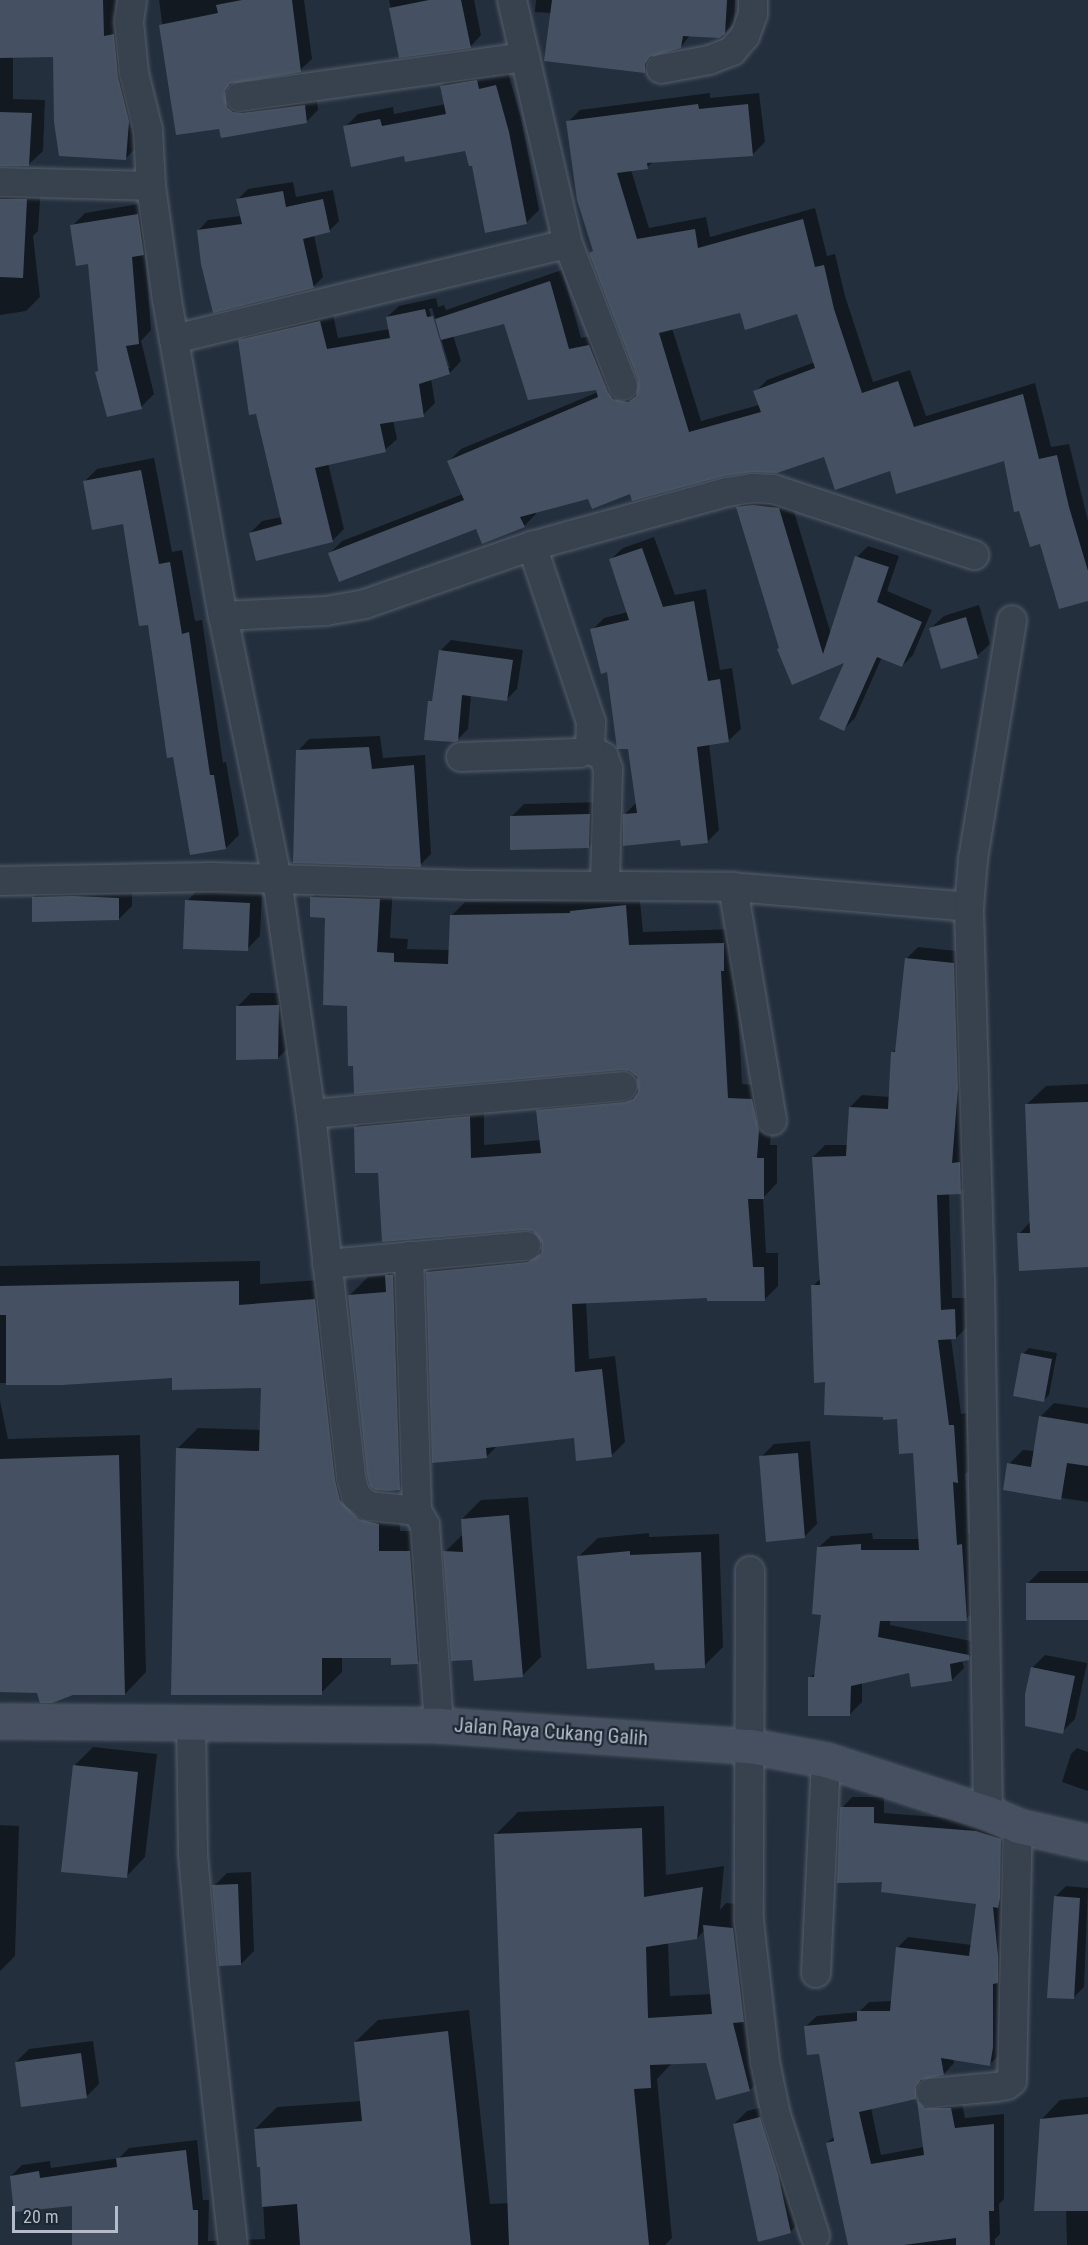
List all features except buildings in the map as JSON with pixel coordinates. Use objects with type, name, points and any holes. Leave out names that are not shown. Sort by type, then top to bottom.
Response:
[{"type":"main road","name":"Jalan Raya Cukang Galih","points":[[0,1721],[439,1725],[750,1746],[826,1760],[988,1813],[1018,1826],[1088,1842]]},
{"type":"street","points":[[132,0],[129,22],[133,63],[148,130],[151,186],[174,339],[223,616],[277,879],[311,1114],[351,1478],[356,1496],[369,1506],[417,1511]]},
{"type":"street","points":[[512,0],[568,244],[623,386]]},
{"type":"street","points":[[661,69],[709,60],[732,51],[745,36],[753,14],[753,0]]},
{"type":"street","points":[[240,97],[525,57]]},
{"type":"street","points":[[0,182],[151,186]]},
{"type":"street","points":[[174,339],[568,244]]},
{"type":"street","points":[[223,616],[326,611],[365,604],[532,546],[727,492],[752,488],[773,489],[974,555]]},
{"type":"street","points":[[532,546],[591,722],[590,749]]},
{"type":"street","points":[[988,1813],[980,1281],[969,908],[973,859],[1012,621]]},
{"type":"street","points":[[461,757],[579,753],[590,749],[604,757],[608,769],[605,885]]},
{"type":"street","points":[[0,881],[212,877],[470,885],[734,887],[969,908]]},
{"type":"street","points":[[734,887],[772,1121]]},
{"type":"street","points":[[311,1114],[623,1086]]},
{"type":"street","points":[[327,1264],[526,1246]]},
{"type":"street","points":[[408,1256],[417,1511],[425,1525],[428,1544],[439,1725]]},
{"type":"street","points":[[750,1571],[749,1921],[765,2062],[776,2115],[815,2236]]},
{"type":"street","points":[[191,1722],[193,1854],[204,1982],[233,2245]]},
{"type":"street","points":[[816,1973],[826,1760]]},
{"type":"street","points":[[931,2093],[996,2087],[1007,2085],[1012,2080],[1018,1826]]}]
